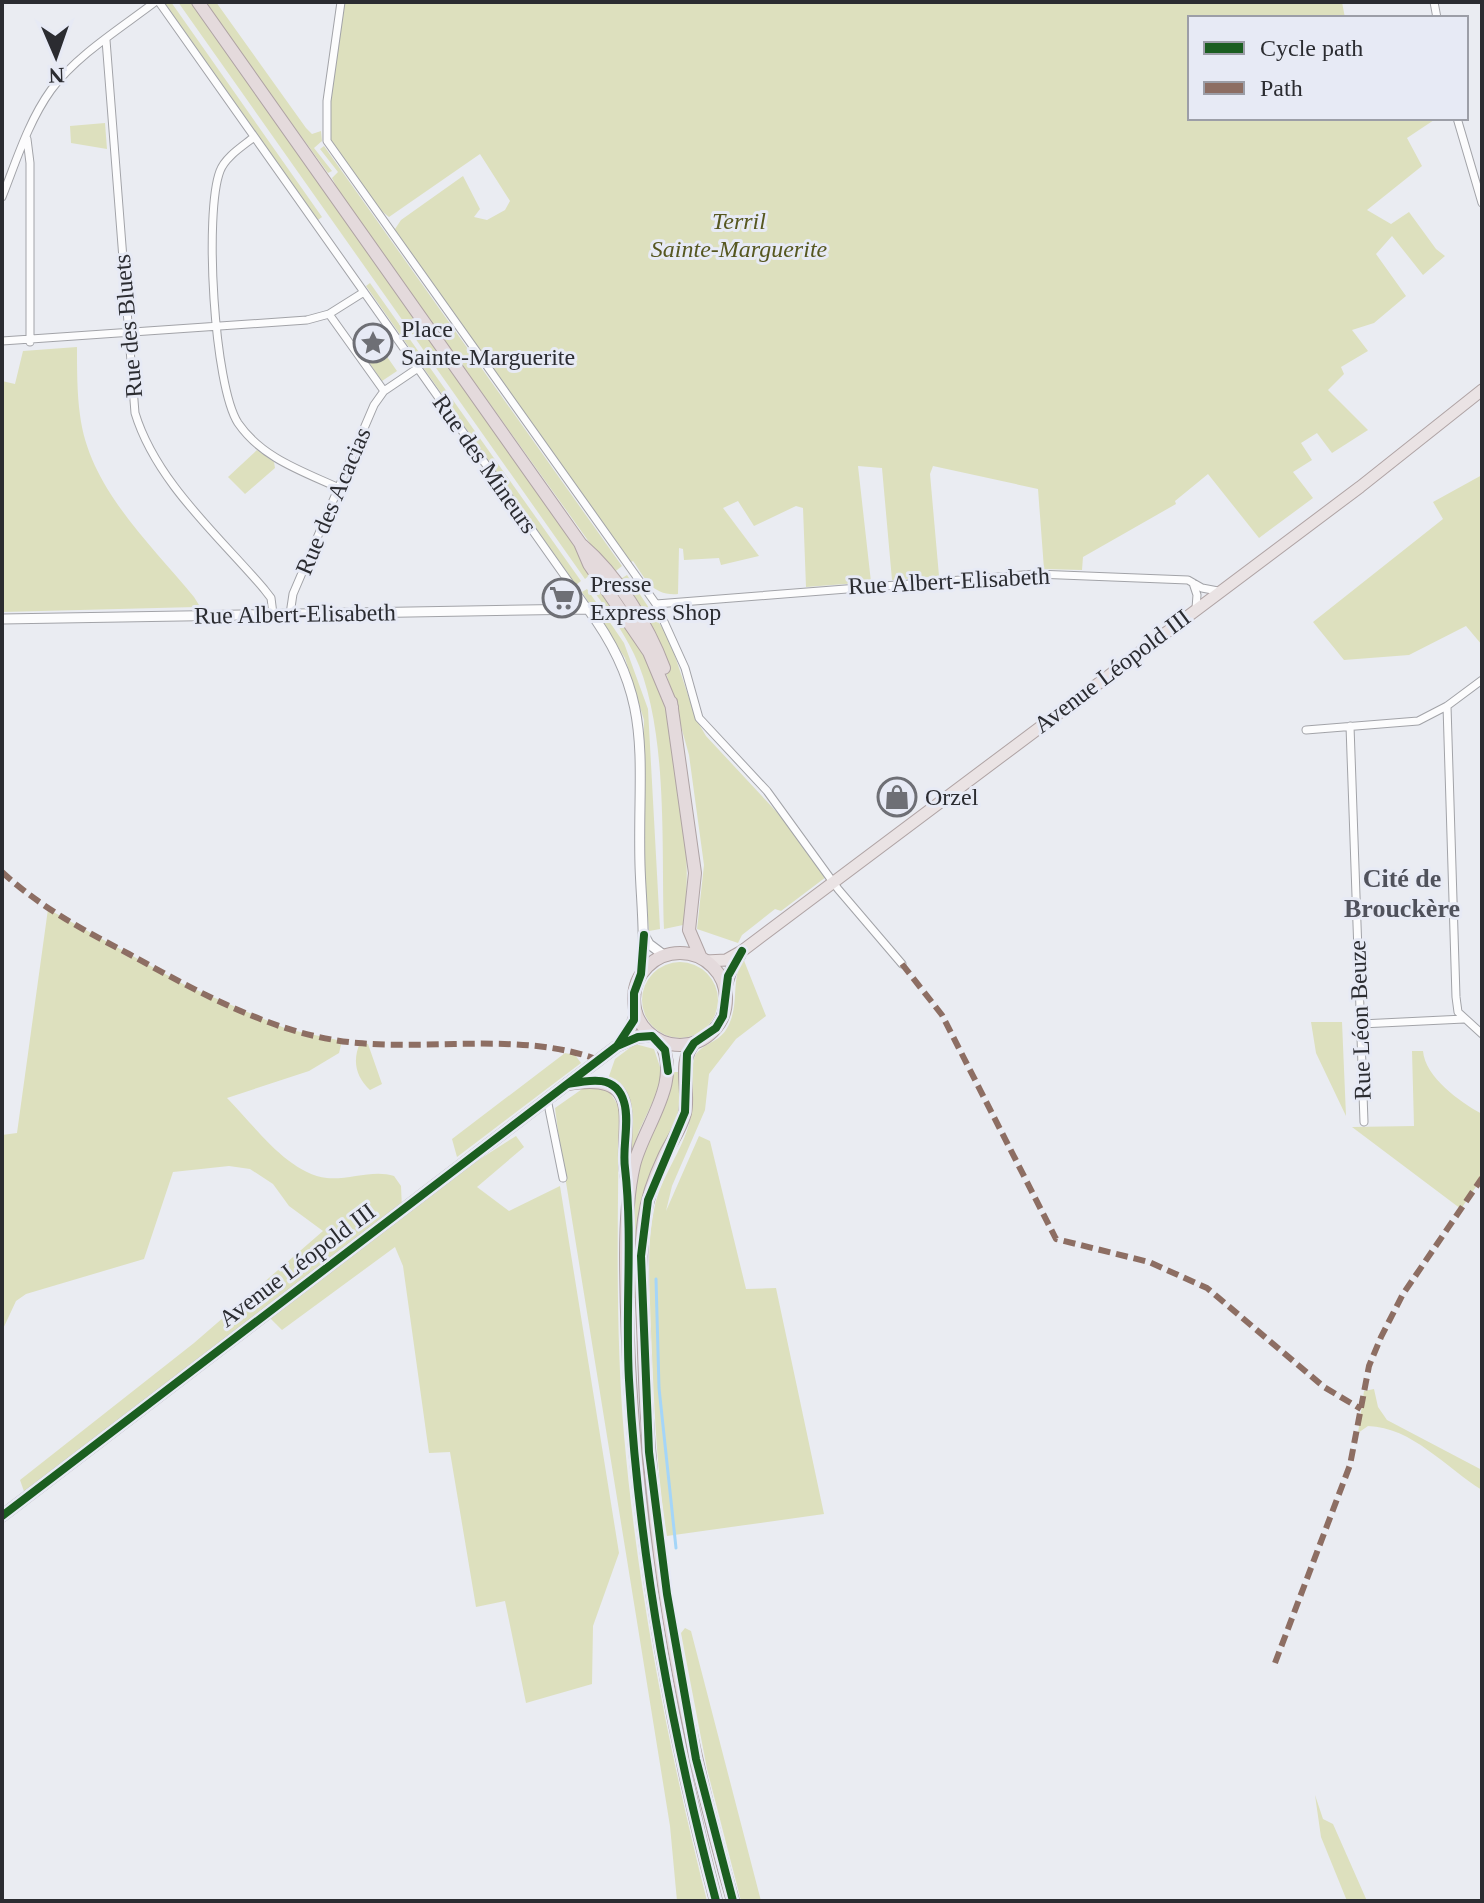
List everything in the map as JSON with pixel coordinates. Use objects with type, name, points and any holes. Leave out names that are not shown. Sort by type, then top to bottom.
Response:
[{"type":"highway","points":[[198,2],[580,543],[596,575],[649,652],[672,707],[695,873],[689,930],[703,960],[717,972],[725,990],[723,1016],[716,1028],[694,1043],[683,1045],[656,1038]]},
{"type":"highway","points":[[689,930],[668,955],[641,974],[634,993],[636,1012],[665,1050],[668,1077],[642,1137],[630,1187],[626,1228],[629,1377],[641,1519],[665,1683],[716,1901]]},
{"type":"highway","points":[[668,955],[703,960]]},
{"type":"highway","points":[[694,1043],[685,1064],[685,1112],[655,1179],[644,1218],[641,1256],[644,1373],[656,1515],[679,1669],[702,1785],[733,1901]]},
{"type":"highway","points":[[568,1084],[596,1079],[612,1084],[620,1093],[625,1105],[625,1168],[630,1187]]},
{"type":"main road","name":"Avenue Léopold III","points":[[703,960],[726,960],[742,951],[1360,487],[1482,390]]},
{"type":"main road","name":"Avenue Léopold III","points":[[725,990],[732,967],[742,951]]},
{"type":"main road","name":"Avenue Léopold III","points":[[2,1516],[617,1046],[630,1030],[636,1012]]},
{"type":"main road","name":"Avenue Léopold III","points":[[617,1046],[638,1037],[656,1038]]},
{"type":"street","points":[[2,197],[26,137],[52,88],[106,40],[157,2]]},
{"type":"street","name":"Rue des Mineurs","points":[[157,2],[619,655],[639,716],[644,935],[641,974]]},
{"type":"street","points":[[341,2],[327,101],[327,141],[656,604],[685,668],[699,718],[767,791],[834,883],[902,964]]},
{"type":"street","name":"Rue des Bluets","points":[[106,40],[132,393],[145,440],[172,483],[267,593],[273,614]]},
{"type":"street","points":[[1458,120],[1482,203]]},
{"type":"street","points":[[26,137],[30,163],[30,342]]},
{"type":"street","points":[[254,137],[223,164],[217,185],[212,231],[222,383],[239,424],[260,448],[339,488]]},
{"type":"street","points":[[2,341],[30,342],[314,319],[329,314],[364,292]]},
{"type":"street","points":[[329,314],[384,391],[418,368]]},
{"type":"street","name":"Rue des Acacias","points":[[290,614],[293,594],[374,405],[384,391]]},
{"type":"street","name":"Rue Albert-Elisabeth","points":[[656,604],[1036,574],[1188,580],[1218,591]]},
{"type":"street","points":[[1193,583],[1197,595],[1196,608]]},
{"type":"street","name":"Rue Albert-Elisabeth","points":[[2,619],[588,609]]},
{"type":"street","points":[[1306,730],[1418,721],[1447,706],[1482,680]]},
{"type":"street","points":[[1447,706],[1456,997],[1464,1019],[1482,1034]]},
{"type":"street","name":"Rue Léon Beuze","points":[[1350,726],[1364,1122]]},
{"type":"street","points":[[644,935],[649,944],[668,955]]},
{"type":"street","points":[[1361,1024],[1464,1019]]},
{"type":"street","points":[[547,1099],[563,1178]]},
{"type":"green space","points":[[164,2],[171,2],[322,217],[318,220]]},
{"type":"green space","points":[[178,2],[193,4],[579,552],[592,573],[585,579]]},
{"type":"green space","points":[[203,2],[216,2],[306,128],[312,134],[321,131],[322,141],[314,148],[332,171],[328,173]]},
{"type":"green space","name":"Terril Sainte-Marguerite","points":[[342,2],[1342,2],[1345,16],[1188,16],[1188,120],[1434,120],[1407,138],[1422,166],[1367,210],[1391,224],[1409,212],[1436,249],[1445,256],[1423,275],[1392,236],[1376,254],[1406,296],[1374,323],[1352,330],[1368,351],[1341,367],[1344,374],[1328,390],[1368,430],[1332,453],[1317,433],[1301,443],[1312,460],[1293,472],[1313,498],[1259,538],[1208,474],[1175,501],[1176,504],[1083,557],[1082,570],[1044,569],[1038,489],[933,466],[930,474],[939,576],[892,580],[882,468],[858,466],[871,582],[806,587],[803,508],[796,506],[754,526],[738,501],[723,508],[759,556],[721,565],[719,558],[684,560],[683,549],[679,548],[678,594],[669,594],[651,585],[633,561],[629,563],[396,234],[395,229],[401,220],[463,176],[480,209],[474,217],[487,220],[505,210],[510,201],[480,154],[389,217],[379,209],[331,140],[328,123]]},
{"type":"green space","points":[[105,123],[107,149],[71,143],[70,126]]},
{"type":"green space","points":[[324,146],[622,566],[612,574],[341,196],[332,178],[338,172],[320,149]]},
{"type":"green space","points":[[370,283],[581,581],[576,585],[366,286]]},
{"type":"green space","points":[[374,338],[397,371],[382,381],[359,348]]},
{"type":"green space","points":[[77,347],[80,415],[95,467],[124,513],[194,597],[199,605],[196,607],[2,612],[2,381],[15,384],[23,351]]},
{"type":"green space","points":[[257,450],[274,462],[275,468],[245,494],[228,477]]},
{"type":"green space","points":[[1482,475],[1482,645],[1466,626],[1409,655],[1344,660],[1313,622],[1443,519],[1433,502]]},
{"type":"green space","points":[[627,575],[669,638],[696,719],[706,736],[787,823],[826,877],[781,911],[775,909],[742,935],[738,943],[697,929],[704,865],[689,755],[659,647],[619,580]]},
{"type":"green space","points":[[597,581],[645,653],[666,712],[685,825],[687,863],[683,925],[664,929],[661,788],[653,716],[645,683],[624,636],[590,586]]},
{"type":"green space","points":[[587,589],[624,643],[648,709],[660,929],[649,931],[644,869],[644,720],[625,658],[582,592]]},
{"type":"green space","points":[[48,909],[185,985],[287,1029],[342,1041],[339,1053],[309,1071],[227,1098],[272,1146],[298,1167],[327,1178],[378,1174],[394,1176],[401,1186],[402,1209],[516,1136],[524,1147],[477,1187],[509,1211],[560,1186],[619,1553],[593,1626],[592,1684],[526,1703],[505,1601],[476,1607],[450,1452],[429,1453],[403,1266],[395,1247],[282,1330],[267,1315],[26,1497],[20,1480],[194,1343],[323,1231],[289,1206],[273,1184],[250,1169],[229,1166],[173,1172],[144,1259],[26,1294],[16,1301],[2,1331],[2,1135],[17,1133]]},
{"type":"green space","points":[[743,958],[766,1016],[736,1039],[709,1074],[705,1110],[672,1186],[666,1211],[699,1136],[710,1141],[746,1289],[776,1288],[824,1514],[667,1536],[654,1408],[650,1240],[661,1186],[690,1120],[694,1059],[700,1050],[727,1029]]},
{"type":"green space","points":[[680,962],[694,965],[707,973],[715,986],[718,1000],[715,1014],[707,1027],[694,1035],[680,1038],[666,1035],[653,1027],[645,1014],[642,1000],[645,986],[653,973],[666,965]]},
{"type":"green space","points":[[1311,1022],[1342,1022],[1346,1116],[1316,1053]]},
{"type":"green space","points":[[360,1043],[368,1044],[382,1084],[370,1090],[361,1080],[357,1068],[356,1056]]},
{"type":"green space","points":[[635,1044],[654,1049],[662,1073],[660,1086],[639,1131],[627,1169],[628,1123],[615,1083],[608,1079],[615,1059]]},
{"type":"green space","points":[[1412,1051],[1423,1051],[1425,1061],[1437,1079],[1454,1096],[1482,1114],[1482,1178],[1461,1209],[1352,1127],[1414,1126]]},
{"type":"green space","points":[[565,1053],[575,1055],[581,1063],[457,1157],[452,1139]]},
{"type":"green space","points":[[673,1072],[679,1072],[679,1114],[658,1157],[636,1298],[631,1298],[633,1203],[642,1152]]},
{"type":"green space","points":[[606,1086],[619,1107],[619,1353],[637,1553],[656,1670],[707,1901],[677,1901],[670,1826],[555,1108],[585,1087]]},
{"type":"green space","points":[[1374,1389],[1378,1407],[1387,1420],[1482,1470],[1482,1490],[1428,1450],[1399,1433],[1368,1426],[1358,1433],[1364,1391]]},
{"type":"green space","points":[[685,1628],[691,1631],[761,1901],[741,1901],[707,1769],[681,1633]]},
{"type":"green space","points":[[1315,1795],[1323,1819],[1333,1824],[1367,1901],[1347,1901],[1321,1837]]},
{"type":"waterway","points":[[656,1279],[659,1388],[676,1548]]},
{"type":"marked path","points":[[2,872],[47,907],[95,936],[211,997],[298,1032],[328,1039],[388,1045],[511,1044],[570,1052],[599,1060]]},
{"type":"marked path","points":[[902,964],[942,1015],[1056,1239],[1149,1262],[1207,1288],[1324,1387],[1361,1409]]},
{"type":"marked path","points":[[1275,1663],[1350,1465],[1369,1366],[1381,1337],[1403,1294],[1482,1178]]},
{"type":"cycle path","points":[[617,1046],[634,1020],[634,993],[641,974],[644,935]]},
{"type":"cycle path","points":[[733,1901],[696,1759],[667,1594],[649,1452],[641,1256],[648,1200],[685,1112],[687,1054],[694,1043],[716,1028],[723,1016],[728,976],[742,951]]},
{"type":"cycle path","points":[[2,1516],[617,1046],[638,1037],[652,1036],[665,1050],[668,1071]]},
{"type":"cycle path","points":[[568,1084],[608,1083],[620,1093],[626,1110],[624,1160],[628,1220],[628,1354],[640,1512],[671,1708],[716,1901]]},
{"type":"place","name":"Place Sainte-Marguerite","points":[[373,343]]},
{"type":"place","name":"Presse Express Shop","points":[[562,598]]},
{"type":"place","name":"Orzel","points":[[897,797]]},
{"type":"district","name":"Cité de Brouckère","points":[[1402,893]]}]
